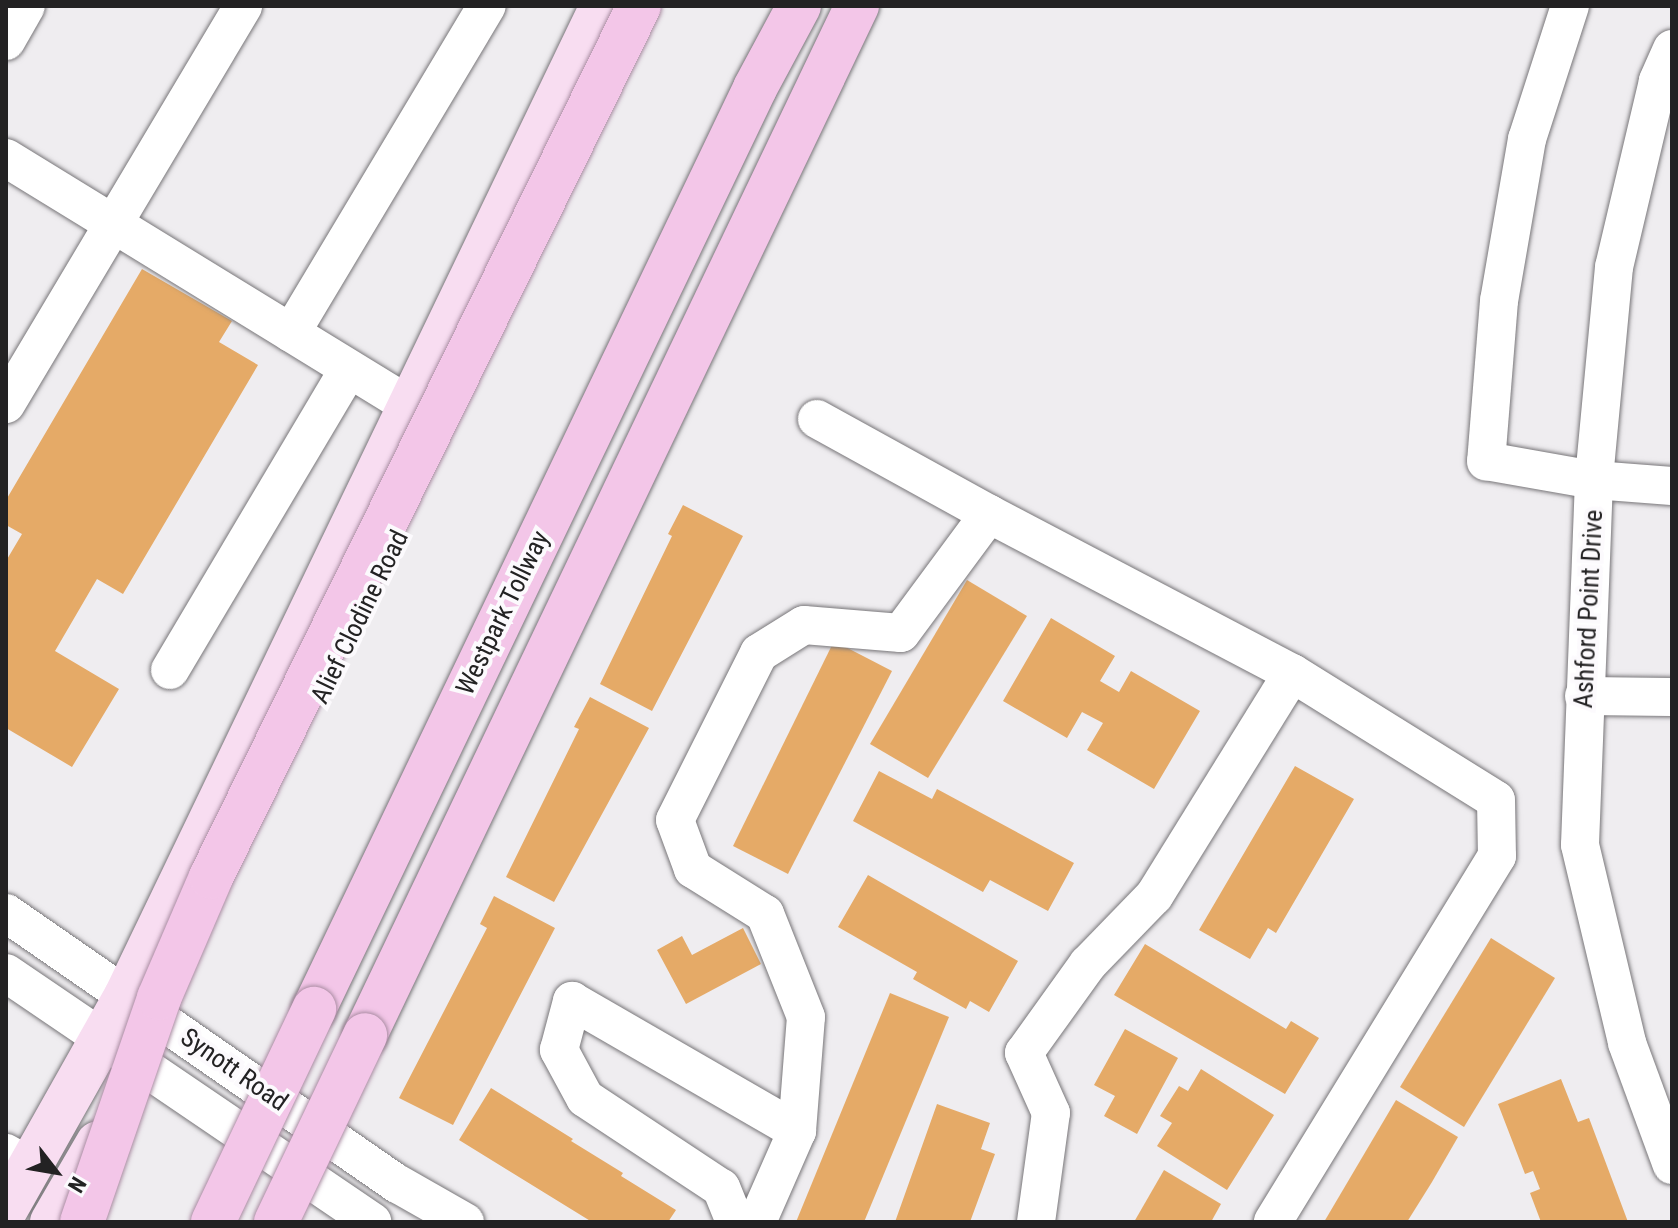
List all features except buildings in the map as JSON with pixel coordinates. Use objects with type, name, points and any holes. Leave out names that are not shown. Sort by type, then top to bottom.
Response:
[{"type":"highway","points":[[82,1222],[159,998],[211,877],[639,6]]},
{"type":"highway","name":"Westpark Tollway","points":[[213,1222],[755,88],[799,6]]},
{"type":"highway","points":[[276,1222],[857,6]]},
{"type":"main road","name":"Alief Clodine Road","points":[[6,1209],[18,1160],[102,1038],[126,996],[407,405],[602,6]]},
{"type":"main road","name":"Alief Clodine Road","points":[[52,1222],[165,1022],[655,6]]},
{"type":"street","points":[[6,41],[26,6]]},
{"type":"street","points":[[6,404],[243,6]]},
{"type":"street","points":[[291,333],[487,6]]},
{"type":"street","points":[[1570,6],[1527,139],[1499,301],[1486,461],[1594,480],[1672,486]]},
{"type":"street","name":"Ashford Point Drive","points":[[1672,49],[1658,81],[1614,267],[1594,480],[1580,845],[1627,1043],[1672,1165]]},
{"type":"street","points":[[6,158],[450,431]]},
{"type":"street","points":[[170,670],[349,369]]},
{"type":"street","points":[[817,419],[989,514],[1292,673],[1496,800],[1497,856],[1273,1222]]},
{"type":"street","points":[[757,1222],[797,1131],[806,1017],[765,914],[693,869],[675,820],[759,653],[804,625],[901,633],[989,514]]},
{"type":"street","points":[[1036,1222],[1051,1113],[1024,1053],[1088,964],[1154,896],[1292,673]]},
{"type":"street","points":[[1584,696],[1672,697]]},
{"type":"street","name":"Synott Road","points":[[6,913],[398,1184],[465,1222]]},
{"type":"street","name":"Synott Road","points":[[6,973],[375,1222]]},
{"type":"street","points":[[735,1222],[721,1188],[585,1098],[559,1050],[572,1001],[797,1131]]},
{"type":"street","points":[[375,1222],[398,1184]]}]
